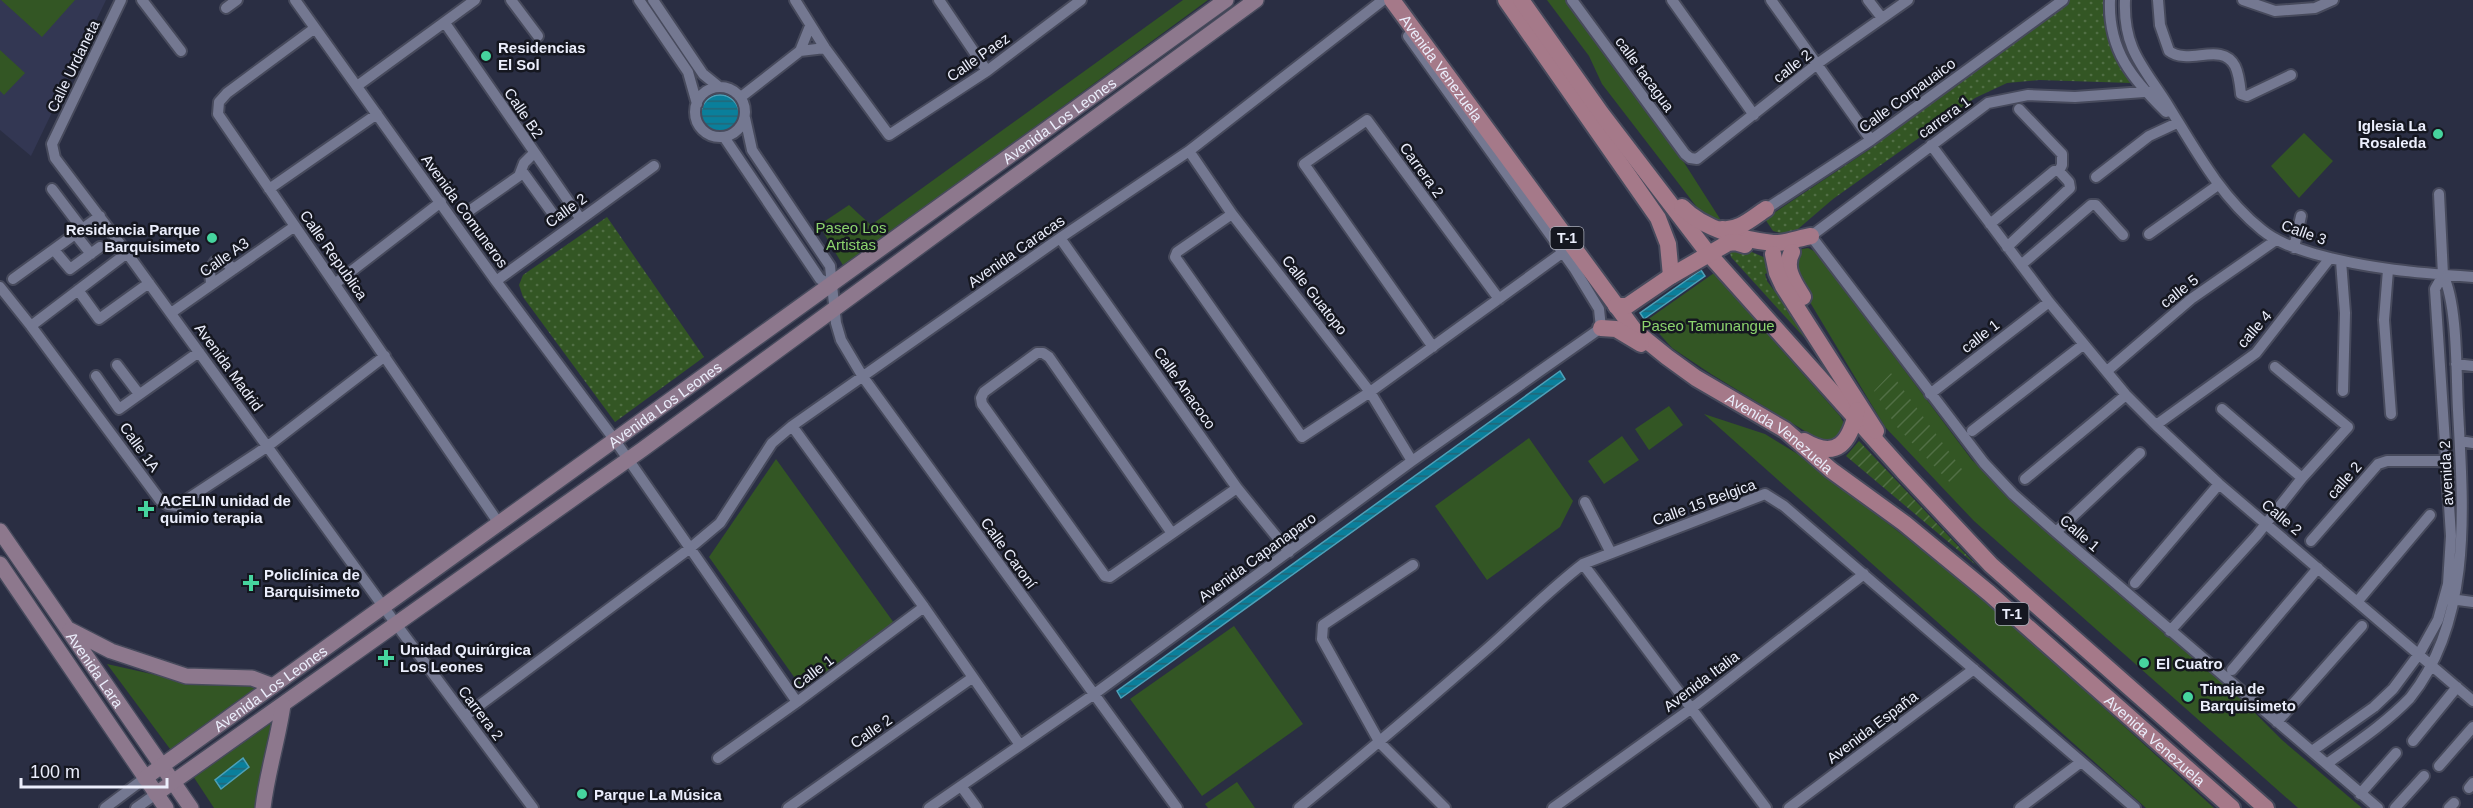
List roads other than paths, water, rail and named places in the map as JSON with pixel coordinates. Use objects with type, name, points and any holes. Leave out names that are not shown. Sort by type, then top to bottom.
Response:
[{"type":"main road","points":[[1506,0],[1658,218],[1668,244],[1671,276]]},
{"type":"main road","name":"Avenida Venezuela","points":[[1521,0],[1601,113],[1708,253],[1903,471],[1992,565],[2266,808]]},
{"type":"main road","name":"Avenida Venezuela","points":[[1397,7],[1635,331],[1696,378],[1785,430],[1831,470],[1904,523],[1989,593],[2232,808]]},
{"type":"main road","points":[[1601,113],[1635,149],[1683,209],[1698,221],[1728,234],[1774,243],[1810,236]]},
{"type":"main road","points":[[1716,229],[1728,230],[1740,226],[1766,209]]},
{"type":"main road","points":[[1616,306],[1627,306],[1708,253],[1735,242],[1773,254],[1792,252],[1805,243],[1810,236]]},
{"type":"main road","points":[[1792,252],[1789,264],[1794,282],[1826,335],[1849,386]]},
{"type":"main road","points":[[1773,254],[1777,273],[1784,286],[1903,471]]},
{"type":"main road","points":[[1601,328],[1616,329],[1666,357]]},
{"type":"main road","points":[[1785,430],[1815,447],[1834,448],[1843,443],[1851,434],[1858,401]]},
{"type":"street","name":"Calle Urdaneta","points":[[52,144],[121,0]]},
{"type":"street","points":[[142,0],[181,51]]},
{"type":"street","points":[[226,8],[237,0]]},
{"type":"street","name":"Avenida Comuneros","points":[[295,0],[496,281],[614,439],[797,702]]},
{"type":"street","points":[[456,0],[463,9]]},
{"type":"street","points":[[357,86],[475,0]]},
{"type":"street","points":[[511,0],[538,36]]},
{"type":"street","points":[[639,0],[688,72],[697,104],[699,125],[710,135],[724,136],[737,130],[745,118],[741,97],[728,88],[719,87],[708,91],[697,104]]},
{"type":"street","points":[[652,0],[703,74],[719,87]]},
{"type":"street","points":[[795,0],[825,48],[800,51]]},
{"type":"street","points":[[939,0],[987,71]]},
{"type":"street","name":"Calle Paez","points":[[825,48],[889,135],[987,71],[1081,0]]},
{"type":"street","name":"Avenida Los Leones","points":[[105,808],[1226,0]]},
{"type":"street","name":"Avenida Los Leones","points":[[136,808],[627,460],[1256,0]]},
{"type":"street","name":"Avenida Caracas","points":[[465,716],[689,549],[720,523],[772,443],[792,426],[1060,238],[1189,151],[1383,0]]},
{"type":"street","points":[[1672,0],[1754,115]]},
{"type":"street","points":[[1771,0],[1871,140]]},
{"type":"street","points":[[1868,0],[1882,18]]},
{"type":"street","name":"calle 2","points":[[1697,159],[1817,64],[1908,0]]},
{"type":"street","name":"Calle Corpauaico","points":[[1766,209],[1871,140],[2063,0]]},
{"type":"street","points":[[2110,0],[2109,20],[2115,45],[2145,92],[2177,123]]},
{"type":"street","points":[[2125,0],[2127,26],[2134,53],[2177,123]]},
{"type":"street","points":[[2158,0],[2160,25],[2169,51],[2181,57],[2215,54],[2231,60],[2236,68],[2241,93],[2247,96],[2291,75]]},
{"type":"street","points":[[2243,0],[2275,11],[2315,8],[2333,0]]},
{"type":"street","name":"calle tacagua","points":[[1576,1],[1685,154],[1697,159]]},
{"type":"street","points":[[1397,7],[1405,32],[1574,268],[1599,309],[1601,328]]},
{"type":"street","name":"Calle B2","points":[[445,23],[580,218]]},
{"type":"street","points":[[741,97],[800,51],[810,26]]},
{"type":"street","name":"Calle Republica","points":[[315,28],[227,93],[219,102],[218,114],[500,525]]},
{"type":"street","name":"carrera 1","points":[[1810,236],[1988,103],[2028,95],[2075,97],[2158,92]]},
{"type":"street","points":[[1990,224],[2050,174],[2059,171],[2062,165],[2062,154],[2019,109]]},
{"type":"street","points":[[269,189],[377,114]]},
{"type":"street","name":"Calle Caroní","points":[[745,118],[752,150],[830,266],[836,323],[841,340],[863,377],[1177,808]]},
{"type":"street","name":"Carrera 2","points":[[1433,347],[1304,164],[1366,120],[1498,299]]},
{"type":"street","points":[[2096,177],[2149,136],[2177,123]]},
{"type":"street","name":"Calle 3","points":[[2177,123],[2218,185],[2260,229],[2276,240],[2294,248],[2336,260],[2388,270],[2473,277]]},
{"type":"street","points":[[724,136],[820,279],[831,285]]},
{"type":"street","name":"Avenida Madrid","points":[[52,144],[55,158],[100,216],[385,607]]},
{"type":"street","name":"Calle 2","points":[[1930,145],[2049,302],[2126,394],[2156,425],[2219,484],[2473,701]]},
{"type":"street","name":"Calle Guatopo","points":[[1189,151],[1232,213],[1370,392],[1412,461]]},
{"type":"street","points":[[469,211],[522,171],[524,163],[534,153]]},
{"type":"street","name":"Calle 2","points":[[496,281],[654,166]]},
{"type":"street","points":[[522,171],[553,214]]},
{"type":"street","points":[[2007,247],[2070,188],[2069,182],[2059,171]]},
{"type":"street","points":[[2149,234],[2218,185]]},
{"type":"street","points":[[52,189],[79,232],[96,251],[70,269],[54,250]]},
{"type":"street","points":[[2312,751],[2374,706],[2402,679],[2439,620],[2448,584],[2451,536],[2435,289],[2443,275],[2439,195]]},
{"type":"street","points":[[336,283],[441,202]]},
{"type":"street","points":[[2021,265],[2091,205],[2096,205],[2123,235]]},
{"type":"street","points":[[1232,213],[1177,252],[1175,257],[1302,437],[1370,392],[1562,253]]},
{"type":"street","points":[[13,279],[100,216]]},
{"type":"street","points":[[2294,248],[2301,216]]},
{"type":"street","name":"Calle A3","points":[[171,313],[295,226]]},
{"type":"street","name":"Calle 1","points":[[1810,236],[1984,463],[2013,494],[2378,808]]},
{"type":"street","name":"Calle Anacoco","points":[[1060,238],[1237,488],[1289,552]]},
{"type":"street","name":"calle 5","points":[[2107,371],[2191,299],[2276,240]]},
{"type":"street","points":[[31,326],[127,253]]},
{"type":"street","points":[[2336,260],[2345,313],[2343,391]]},
{"type":"street","name":"calle 4","points":[[2156,425],[2256,353],[2336,260]]},
{"type":"street","points":[[211,285],[210,270],[215,262],[225,262],[234,268]]},
{"type":"street","points":[[2388,270],[2384,320],[2391,414]]},
{"type":"street","name":"avenida 2","points":[[2328,763],[2397,710],[2411,696],[2432,665],[2452,624],[2458,600],[2469,524],[2460,441],[2450,290],[2443,275]]},
{"type":"street","points":[[78,290],[99,319],[149,283]]},
{"type":"street","name":"Calle 1A","points":[[0,287],[160,500],[168,505],[177,506],[268,446],[385,356]]},
{"type":"street","name":"calle 1","points":[[1930,394],[2049,302]]},
{"type":"street","name":"Avenida Capanaparo","points":[[929,808],[1093,695],[1412,461],[1601,328]]},
{"type":"street","points":[[1972,431],[2084,344]]},
{"type":"street","points":[[96,376],[119,409],[199,352]]},
{"type":"street","points":[[1171,532],[1049,357],[1043,353],[1037,353],[984,392],[981,398],[982,404],[1101,573],[1110,577],[1171,532],[1237,488]]},
{"type":"street","points":[[2456,364],[2473,366]]},
{"type":"street","points":[[117,365],[139,394]]},
{"type":"street","name":"calle 2","points":[[2170,631],[2266,524],[2302,478],[2348,427],[2275,367]]},
{"type":"street","points":[[2025,479],[2126,394]]},
{"type":"street","points":[[2222,409],[2302,478]]},
{"type":"street","points":[[792,426],[924,607],[1020,745]]},
{"type":"street","points":[[2460,441],[2473,443]]},
{"type":"street","points":[[2056,532],[2140,453]]},
{"type":"street","name":"calle 2","points":[[2311,541],[2378,464],[2386,461],[2446,461]]},
{"type":"street","points":[[2135,583],[2219,484]]},
{"type":"street","name":"Calle 15 Belgica","points":[[1299,808],[1380,743],[1528,613],[1558,583],[1583,564],[1765,494],[1784,506],[2135,808]]},
{"type":"street","points":[[1585,502],[1611,554]]},
{"type":"street","points":[[2357,602],[2430,515]]},
{"type":"street","name":"Avenida Lara","points":[[0,531],[191,808]]},
{"type":"street","points":[[1583,564],[1766,808]]},
{"type":"street","points":[[1413,565],[1323,625],[1321,633],[1322,639],[1380,743],[1445,808]]},
{"type":"street","name":"Avenida Lara","points":[[1,567],[166,808]]},
{"type":"street","points":[[2232,670],[2318,568]]},
{"type":"street","name":"Avenida Italia","points":[[1553,808],[1692,708],[1864,574]]},
{"type":"street","points":[[2458,600],[2473,602]]},
{"type":"street","name":"Carrera 2","points":[[385,607],[532,808]]},
{"type":"street","name":"Calle 1","points":[[718,758],[924,607]]},
{"type":"street","points":[[2277,722],[2362,626]]},
{"type":"street","points":[[69,629],[111,651],[186,676],[252,678],[273,686]]},
{"type":"street","name":"Avenida España","points":[[1789,808],[1974,669]]},
{"type":"street","name":"Calle 2","points":[[788,808],[972,678]]},
{"type":"street","points":[[2413,741],[2457,687]]},
{"type":"street","points":[[263,808],[283,705]]},
{"type":"street","points":[[2439,766],[2473,727]]},
{"type":"street","points":[[2360,794],[2396,753]]},
{"type":"street","points":[[2020,808],[2081,762]]},
{"type":"street","points":[[2395,808],[2424,776]]},
{"type":"street","points":[[961,786],[977,808]]},
{"type":"place","name":"Residencias El Sol","points":[[486,56]]},
{"type":"place","name":"Iglesia La Rosaleda","points":[[2438,134]]},
{"type":"place","name":"Residencia Parque Barquisimeto","points":[[212,238]]},
{"type":"place","name":"ACELIN unidad de quimio terapia","points":[[146,509]]},
{"type":"place","name":"Policlínica de Barquisimeto","points":[[251,583]]},
{"type":"place","name":"Unidad Quirúrgica Los Leones","points":[[386,658]]},
{"type":"place","name":"El Cuatro","points":[[2144,663]]},
{"type":"place","name":"Tinaja de Barquisimeto","points":[[2188,697]]},
{"type":"place","name":"Parque La Música","points":[[582,794]]},
{"type":"park label","name":"Paseo Los Artistas","points":[[851,236]]},
{"type":"park label","name":"Paseo Tamunangue","points":[[1708,325]]}]
